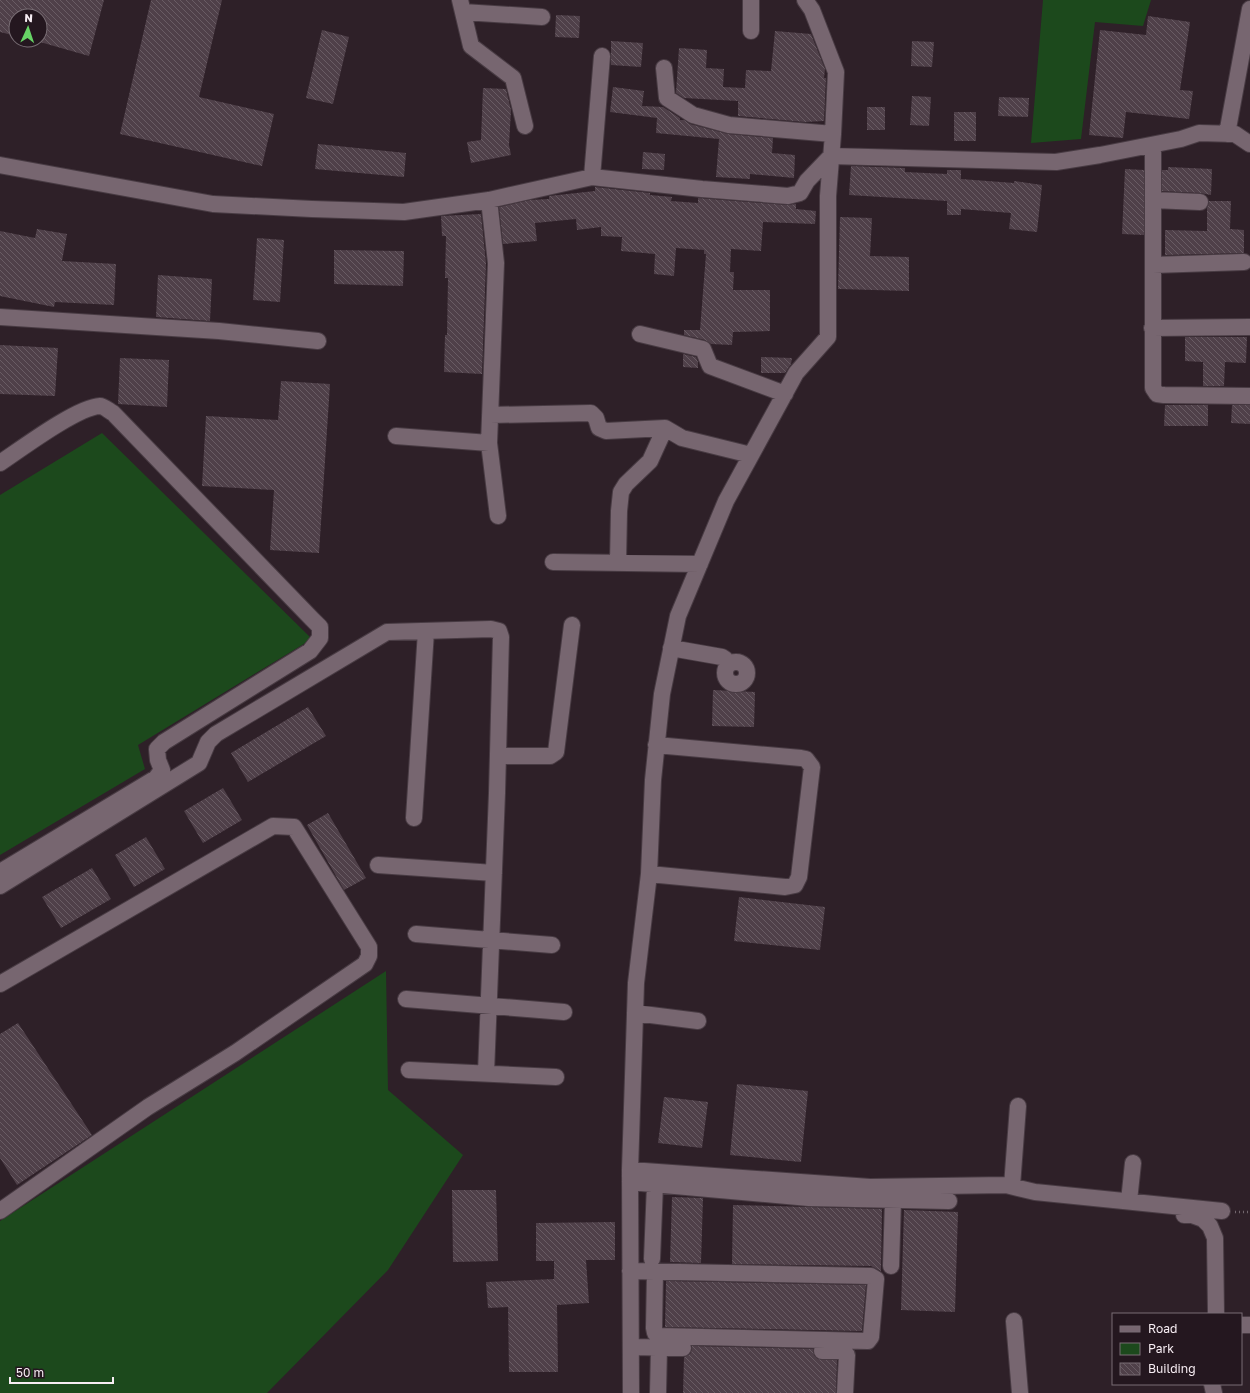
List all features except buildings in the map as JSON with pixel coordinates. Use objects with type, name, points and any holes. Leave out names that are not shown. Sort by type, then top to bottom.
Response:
[{"type":"street","points":[[751,0],[751,31]]},
{"type":"street","points":[[631,1393],[630,1176],[636,984],[650,874],[653,780],[662,694],[678,616],[726,501],[796,373],[828,337],[828,196],[836,72],[812,10],[805,0]]},
{"type":"street","points":[[526,126],[513,78],[471,46],[461,6],[542,17]]},
{"type":"street","points":[[1227,134],[1250,9]]},
{"type":"street","points":[[592,178],[602,56]]},
{"type":"street","points":[[664,68],[667,98],[693,115],[728,125],[833,134]]},
{"type":"street","points":[[0,165],[213,204],[404,212],[490,200],[592,178],[788,196],[800,193],[807,181],[831,156],[1056,162],[1153,145],[1181,139],[1198,132],[1235,134],[1250,144]]},
{"type":"street","points":[[1153,145],[1153,388],[1157,394],[1250,396]]},
{"type":"street","points":[[490,200],[496,263],[489,443],[498,516]]},
{"type":"street","points":[[1153,200],[1200,202]]},
{"type":"street","points":[[1152,265],[1244,262]]},
{"type":"street","points":[[0,317],[218,331],[318,341]]},
{"type":"street","points":[[1152,328],[1250,327]]},
{"type":"street","points":[[640,334],[704,349],[710,366],[784,394]]},
{"type":"street","points":[[0,463],[70,417],[91,408],[102,406],[113,413],[320,627],[320,638],[310,651],[164,742],[158,749],[158,760],[162,770],[156,778],[0,872]]},
{"type":"street","points":[[490,415],[591,413],[596,418],[599,428],[606,431],[665,428],[682,438],[752,455]]},
{"type":"street","points":[[618,562],[619,510],[621,492],[626,484],[650,461],[665,428]]},
{"type":"street","points":[[396,436],[489,443]]},
{"type":"street","points":[[553,562],[700,564]]},
{"type":"street","points":[[498,756],[550,756],[556,752],[572,625]]},
{"type":"street","points":[[0,886],[199,763],[208,742],[222,730],[387,632],[492,629],[499,631],[501,637],[498,756],[486,1073]]},
{"type":"street","points":[[414,818],[426,631]]},
{"type":"street","points":[[671,648],[722,657],[729,664]]},
{"type":"street","points":[[650,874],[785,887],[795,885],[800,877],[812,767],[806,759],[801,758],[656,745]]},
{"type":"street","points":[[0,984],[273,826],[294,827],[368,947],[369,956],[365,964],[235,1053],[148,1107],[0,1211]]},
{"type":"street","points":[[378,865],[494,873]]},
{"type":"street","points":[[416,934],[552,945]]},
{"type":"street","points":[[406,999],[564,1012]]},
{"type":"street","points":[[635,1013],[698,1021]]},
{"type":"street","points":[[409,1070],[556,1077]]},
{"type":"street","points":[[1018,1106],[1015,1187],[1021,1196],[1027,1199],[1192,1215],[1203,1219],[1210,1226],[1214,1238],[1216,1313]]},
{"type":"street","points":[[1130,1201],[1133,1163]]},
{"type":"street","points":[[630,1176],[655,1184],[809,1198],[949,1201]]},
{"type":"street","points":[[630,1176],[870,1187],[1006,1185],[1035,1192],[1222,1211]]},
{"type":"street","points":[[630,1271],[653,1265],[871,1276],[876,1279],[871,1337],[868,1341],[660,1336],[655,1333],[653,1265],[655,1184]]},
{"type":"street","points":[[891,1266],[893,1200]]},
{"type":"street","points":[[1014,1321],[1020,1393]]},
{"type":"street","points":[[631,1347],[842,1351],[846,1355],[847,1362],[845,1393]]},
{"type":"street","points":[[658,1393],[659,1348]]},
{"type":"green space","points":[[1043,0],[1151,0],[1143,26],[1095,22],[1081,139],[1031,143]]},
{"type":"green space","points":[[102,433],[312,639],[138,745],[145,769],[0,855],[0,495]]},
{"type":"green space","points":[[386,971],[388,1090],[463,1155],[388,1270],[267,1393],[0,1393],[0,1221]]}]
